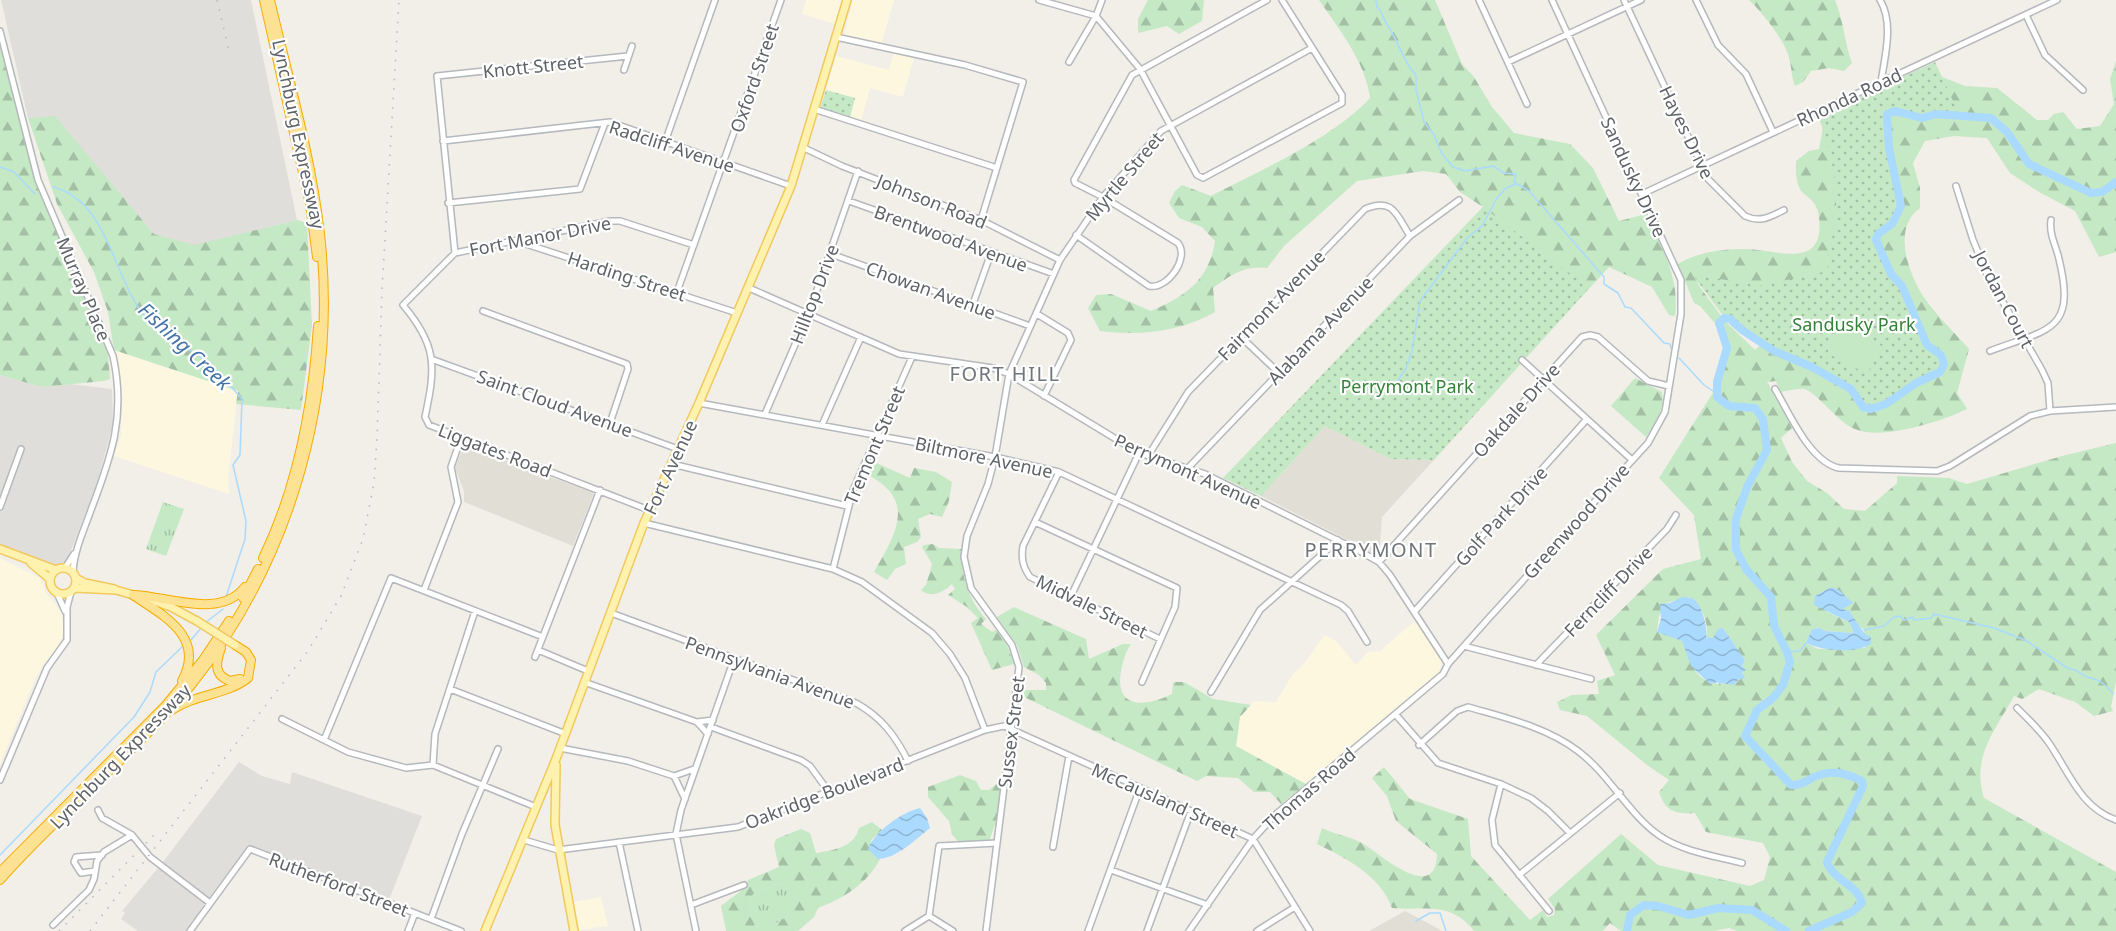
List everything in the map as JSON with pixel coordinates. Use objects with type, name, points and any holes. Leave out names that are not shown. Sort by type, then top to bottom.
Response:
[{"type":"highway","name":"Lynchburg Expressway","points":[[0,870],[166,705],[203,660],[235,611],[255,574],[276,527],[298,460],[312,386],[319,314],[317,259],[310,204],[264,0]]},
{"type":"highway","name":"Lynchburg Expressway","points":[[0,880],[164,715],[190,685],[223,640],[254,588],[290,505],[312,426],[322,353],[323,272],[316,205],[270,0]]},
{"type":"highway","points":[[133,595],[222,604],[237,597],[255,574]]},
{"type":"highway","points":[[133,595],[173,622],[182,633],[188,647],[186,674],[166,705]]},
{"type":"highway","points":[[223,640],[216,666],[220,675],[230,681],[242,678],[247,668],[246,659],[235,645]]},
{"type":"highway","points":[[164,715],[191,698],[236,685],[248,678],[251,660],[246,652],[235,645]]},
{"type":"main road","name":"Fort Avenue","points":[[485,931],[566,734],[649,510],[699,403],[790,186],[847,0]]},
{"type":"main road","points":[[0,549],[29,562],[56,570],[65,568],[75,575],[171,607],[235,645]]},
{"type":"main road","points":[[29,562],[50,579],[57,593],[73,590],[116,590]]},
{"type":"main road","points":[[50,579],[56,570]]},
{"type":"main road","points":[[73,590],[75,575]]},
{"type":"main road","points":[[556,759],[555,819],[558,850],[574,931]]},
{"type":"street","points":[[665,142],[715,0]]},
{"type":"street","name":"Oxford Street","points":[[677,292],[781,0]]},
{"type":"street","points":[[1039,0],[1096,16],[1140,69],[1197,175],[1202,178],[1207,178],[1342,103],[1342,95],[1282,0]]},
{"type":"street","points":[[1069,62],[1096,16],[1102,0]]},
{"type":"street","points":[[1076,234],[1149,286],[1155,287],[1165,283],[1182,257],[1181,247],[1103,197],[1075,183],[1074,180],[1128,81],[1140,69],[1268,0]]},
{"type":"street","points":[[1479,0],[1527,104]]},
{"type":"street","name":"Sandusky Drive","points":[[1552,0],[1681,280],[1681,314],[1673,362]]},
{"type":"street","points":[[1508,62],[1626,3],[1641,0]]},
{"type":"street","points":[[1696,0],[1718,45],[1746,74],[1773,132]]},
{"type":"street","points":[[1880,0],[1886,15],[1887,34],[1881,82]]},
{"type":"street","name":"Rhonda Road","points":[[1642,194],[2057,0]]},
{"type":"street","name":"Hayes Drive","points":[[1626,3],[1708,178],[1745,216],[1761,220],[1784,210]]},
{"type":"street","points":[[2026,15],[2045,55],[2083,90]]},
{"type":"street","name":"Murray Place","points":[[0,31],[38,180],[113,356],[118,380],[119,415],[116,439],[78,548],[75,575]]},
{"type":"street","points":[[836,37],[965,65],[1023,82],[981,220]]},
{"type":"street","points":[[624,70],[632,46]]},
{"type":"street","name":"Myrtle Street","points":[[1009,374],[1060,260],[1076,234],[1103,197],[1161,131],[1312,48]]},
{"type":"street","name":"Knott Street","points":[[443,141],[437,76],[628,56]]},
{"type":"street","points":[[814,109],[997,168]]},
{"type":"street","points":[[448,203],[576,189],[583,186],[605,123]]},
{"type":"street","name":"Radcliff Avenue","points":[[443,141],[605,123],[790,186]]},
{"type":"street","points":[[443,141],[455,253]]},
{"type":"street","name":"Johnson Road","points":[[802,147],[981,220],[1060,260]]},
{"type":"street","name":"Hilltop Drive","points":[[765,414],[831,254],[858,171]]},
{"type":"street","name":"Jordan Court","points":[[1956,186],[1973,240],[1988,276],[2045,376],[2050,411]]},
{"type":"street","name":"Alabama Avenue","points":[[1187,469],[1410,236],[1459,200]]},
{"type":"street","name":"Brentwood Avenue","points":[[849,201],[1054,274]]},
{"type":"street","name":"Fairmont Avenue","points":[[1148,456],[1188,392],[1365,209],[1376,205],[1391,208],[1400,216],[1410,236]]},
{"type":"street","name":"Fort Manor Drive","points":[[403,304],[455,253],[610,220],[620,221],[694,245]]},
{"type":"street","points":[[1990,351],[2025,340],[2051,327],[2061,314],[2064,305],[2065,283],[2049,231],[2051,220]]},
{"type":"street","name":"Harding Street","points":[[516,241],[737,313]]},
{"type":"street","points":[[972,304],[991,253]]},
{"type":"street","name":"Chowan Avenue","points":[[831,254],[1030,326]]},
{"type":"street","name":"Perrymont Avenue","points":[[749,288],[912,357],[993,369],[1009,374],[1139,453],[1204,474],[1379,562],[1448,664]]},
{"type":"street","name":"Liggates Road","points":[[403,304],[423,328],[430,359],[431,392],[426,421],[429,425],[649,510]]},
{"type":"street","points":[[483,310],[627,364],[628,369],[610,423]]},
{"type":"street","points":[[1037,314],[1068,333],[1071,340],[1044,396]]},
{"type":"street","name":"Oakdale Drive","points":[[1379,562],[1582,337],[1590,334],[1598,337],[1648,381],[1669,386]]},
{"type":"street","points":[[822,425],[861,337]]},
{"type":"street","points":[[1241,337],[1279,373]]},
{"type":"street","name":"Tremont Street","points":[[833,569],[847,506],[912,357]]},
{"type":"street","name":"Saint Cloud Avenue","points":[[430,359],[678,449]]},
{"type":"street","points":[[1522,360],[1631,459]]},
{"type":"street","name":"Greenwood Drive","points":[[1448,664],[1658,428],[1665,412],[1673,362]]},
{"type":"street","name":"Sussex Street","points":[[986,931],[1019,677],[1017,658],[1012,645],[971,588],[964,556],[967,536],[988,484],[995,457],[1009,374]]},
{"type":"street","points":[[1774,389],[1815,454],[1825,464],[1839,468],[1937,471],[1950,466],[2023,419],[2050,411],[2116,408]]},
{"type":"street","name":"Biltmore Avenue","points":[[699,403],[995,457],[1059,472],[1345,607],[1367,642]]},
{"type":"street","name":"Golf Park Drive","points":[[1414,612],[1587,419]]},
{"type":"street","points":[[424,590],[458,502],[451,467],[461,438]]},
{"type":"street","points":[[0,507],[21,449]]},
{"type":"street","points":[[1071,596],[1139,453]]},
{"type":"street","points":[[672,464],[847,506]]},
{"type":"street","name":"Midvale Street","points":[[1059,472],[1023,546],[1021,558],[1025,570],[1030,577],[1160,639]]},
{"type":"street","points":[[535,657],[600,490]]},
{"type":"street","name":"Ferncliff Drive","points":[[1536,665],[1667,530],[1676,515]]},
{"type":"street","points":[[1035,522],[1177,588],[1174,607],[1142,682]]},
{"type":"street","points":[[644,523],[833,569],[862,582],[932,633],[950,654],[965,678],[985,730]]},
{"type":"street","points":[[1211,692],[1260,610],[1338,540]]},
{"type":"street","name":"Murray Place","points":[[65,568],[78,548]]},
{"type":"street","points":[[324,740],[391,578],[543,637]]},
{"type":"street","points":[[0,780],[46,668],[67,640],[67,618],[73,590]]},
{"type":"street","points":[[57,593],[67,618]]},
{"type":"street","points":[[434,765],[435,734],[475,611]]},
{"type":"street","name":"Pennsylvania Avenue","points":[[610,613],[865,708],[895,735],[908,761]]},
{"type":"street","points":[[1464,646],[1591,679]]},
{"type":"street","points":[[538,650],[588,671]]},
{"type":"street","points":[[696,931],[676,834],[685,799],[734,659]]},
{"type":"street","name":"Thomas Road","points":[[1190,931],[1253,840],[1275,814],[1396,715],[1443,674],[1448,664]]},
{"type":"street","points":[[584,682],[698,722],[713,720]]},
{"type":"street","points":[[450,689],[566,734]]},
{"type":"street","points":[[1419,745],[1457,711],[1468,707],[1517,722],[1558,739],[1577,750],[1603,773],[1645,823],[1668,841],[1677,846],[1742,862]]},
{"type":"street","points":[[2017,708],[2044,736],[2085,799],[2101,813],[2116,820]]},
{"type":"street","points":[[1396,715],[1419,745],[1438,764],[1501,784],[1531,798],[1570,833]]},
{"type":"street","points":[[282,719],[348,752],[406,768],[434,765],[536,807]]},
{"type":"street","points":[[698,722],[708,734]]},
{"type":"street","name":"Oakridge Boulevard","points":[[524,840],[558,850],[738,827],[985,730],[1004,726],[1012,730]]},
{"type":"street","points":[[711,727],[801,760],[810,766],[828,792]]},
{"type":"street","name":"McCausland Street","points":[[1012,730],[1253,840],[1310,931]]},
{"type":"street","points":[[560,748],[628,760],[674,776],[695,769]]},
{"type":"street","points":[[431,919],[498,749]]},
{"type":"street","points":[[1053,847],[1069,756]]},
{"type":"street","points":[[674,776],[685,799]]},
{"type":"street","points":[[1501,784],[1492,820],[1496,845],[1549,911]]},
{"type":"street","points":[[1088,931],[1140,788]]},
{"type":"street","points":[[1519,875],[1620,793]]},
{"type":"street","points":[[98,810],[108,824],[132,835],[150,857],[210,903],[190,931]]},
{"type":"street","points":[[1147,931],[1191,811]]},
{"type":"street","points":[[95,871],[81,873],[74,862],[76,857],[102,855],[132,835]]},
{"type":"street","points":[[619,842],[638,931]]},
{"type":"street","points":[[905,931],[929,916],[939,846],[997,843]]},
{"type":"street","name":"Rutherford Street","points":[[210,903],[250,849],[460,931]]},
{"type":"street","points":[[53,925],[89,890],[102,855]]},
{"type":"street","points":[[1111,870],[1208,905]]},
{"type":"street","points":[[691,905],[744,885]]},
{"type":"street","points":[[1257,931],[1295,908]]},
{"type":"street","points":[[408,931],[415,913]]},
{"type":"street","points":[[929,916],[953,931]]},
{"type":"shaded area","points":[[1,0],[251,0],[297,220],[194,246],[154,234],[55,117],[28,118]]},
{"type":"shaded area","points":[[806,0],[841,0],[835,24],[802,14]]},
{"type":"shaded area","points":[[853,0],[894,0],[881,45],[844,35]]},
{"type":"shaded area","points":[[894,53],[914,57],[903,97],[870,88],[861,121],[850,117],[855,98],[826,90],[836,56],[888,70]]},
{"type":"shaded area","points":[[114,350],[238,391],[228,478],[229,494],[114,456],[121,436],[122,394]]},
{"type":"shaded area","points":[[0,375],[41,387],[70,384],[112,389],[113,424],[98,480],[67,561],[59,565],[49,565],[0,544]]},
{"type":"shaded area","points":[[1325,426],[1391,459],[1434,460],[1382,517],[1379,556],[1261,496]]},
{"type":"shaded area","points":[[464,445],[594,493],[573,546],[464,502],[464,491],[455,468]]},
{"type":"shaded area","points":[[0,558],[40,578],[46,593],[61,611],[64,629],[60,646],[35,679],[0,764]]},
{"type":"shaded area","points":[[1415,621],[1442,662],[1439,672],[1306,784],[1236,746],[1240,717],[1254,701],[1276,702],[1293,674],[1303,665],[1325,635],[1336,641],[1356,665],[1368,652],[1380,651]]},
{"type":"shaded area","points":[[239,762],[262,776],[290,784],[292,772],[422,816],[389,900],[249,845],[209,898],[163,862]]},
{"type":"shaded area","points":[[158,868],[205,903],[187,931],[138,931],[121,919],[125,913],[122,911]]},
{"type":"shaded area","points":[[601,897],[608,926],[579,930],[574,902]]},
{"type":"shaded area","points":[[1405,911],[1441,931],[1369,931]]},
{"type":"green space","points":[[1148,0],[1204,0],[1202,21],[1179,34],[1167,26],[1138,33],[1138,19]]},
{"type":"green space","points":[[1319,0],[1435,0],[1462,64],[1474,77],[1492,107],[1514,133],[1570,144],[1593,168],[1619,221],[1646,214],[1664,251],[1672,276],[1676,302],[1675,316],[1669,315],[1652,287],[1609,267],[1490,397],[1318,380],[1483,207],[1460,192],[1446,174],[1423,171],[1357,181],[1284,246],[1267,268],[1245,270],[1232,275],[1213,288],[1215,312],[1202,319],[1159,331],[1130,333],[1100,331],[1088,308],[1096,295],[1111,294],[1151,311],[1185,293],[1194,285],[1207,266],[1215,241],[1202,227],[1179,218],[1169,203],[1175,191],[1182,185],[1211,196],[1316,140],[1354,113],[1370,98],[1357,59]]},
{"type":"green space","points":[[1749,0],[1835,0],[1852,63],[1844,71],[1829,68],[1811,71],[1803,82],[1795,86],[1787,51],[1767,19]]},
{"type":"green space","points":[[0,45],[36,183],[108,354],[110,379],[104,381],[41,387],[0,375]]},
{"type":"green space","points":[[2116,61],[2116,252],[2099,257],[2075,211],[2010,173],[1987,138],[1954,136],[1925,141],[1913,163],[1920,188],[1920,208],[1911,217],[1907,227],[1905,250],[1912,275],[1923,296],[1969,349],[1957,393],[1967,409],[1912,428],[1880,433],[1867,432],[1848,425],[1809,391],[1802,389],[1781,392],[1776,381],[1767,382],[1792,428],[1781,438],[1792,462],[1807,481],[1827,493],[1844,509],[1865,511],[1897,483],[1897,476],[1949,478],[1967,484],[2116,443],[2116,681],[2111,707],[2113,711],[2094,716],[2075,702],[2039,689],[2022,699],[2014,696],[1987,745],[1983,757],[1981,783],[1984,798],[2116,872],[2116,931],[1737,931],[1729,928],[1714,931],[1621,931],[1610,923],[1603,931],[1474,931],[1456,915],[1447,911],[1392,908],[1380,886],[1371,877],[1351,862],[1317,844],[1322,828],[1362,843],[1406,872],[1418,876],[1427,875],[1434,869],[1437,854],[1396,821],[1387,796],[1372,778],[1384,767],[1410,799],[1468,819],[1471,856],[1530,920],[1543,910],[1547,917],[1554,915],[1555,909],[1548,899],[1621,834],[1658,865],[1750,886],[1764,880],[1770,857],[1763,843],[1706,832],[1695,813],[1682,813],[1668,808],[1659,792],[1669,780],[1587,716],[1560,710],[1557,702],[1572,695],[1599,694],[1597,681],[1615,675],[1596,635],[1663,569],[1701,559],[1694,515],[1659,478],[1714,391],[1724,353],[1719,328],[1700,306],[1694,303],[1678,264],[1702,254],[1728,250],[1745,249],[1796,254],[1807,251],[1814,245],[1819,234],[1819,217],[1815,205],[1798,185],[1796,161],[1809,151],[1819,149],[1823,128],[1883,116],[1894,105],[1942,77],[1965,86],[1997,88],[2037,120],[2048,120],[2054,114],[2063,112],[2077,129],[2100,126],[2114,104],[2110,79]],"holes":[[[1697,283],[1742,291],[1766,340],[1755,350],[1724,320]],[[1831,587],[1841,609],[1864,630],[1865,648],[1818,649],[1806,643],[1812,629],[1854,633],[1849,622],[1827,612],[1815,596]],[[1688,597],[1693,599],[1703,614],[1707,626],[1706,637],[1713,638],[1723,628],[1745,660],[1742,666],[1743,676],[1734,685],[1715,684],[1705,680],[1692,666],[1682,641],[1657,631],[1659,616],[1666,603]]]},
{"type":"green space","name":"Sandusky Park","points":[[1935,62],[1960,116],[1938,114],[1915,117],[1887,109],[1893,171],[1900,190],[1901,208],[1896,220],[1877,240],[1891,274],[1904,288],[1919,332],[1939,353],[1944,365],[1941,371],[1909,387],[1884,406],[1867,409],[1847,387],[1798,359],[1764,345],[1724,317],[1692,274],[1760,286],[1828,271],[1828,255],[1834,230],[1836,201],[1831,157],[1818,116]]},
{"type":"green space","points":[[826,90],[855,98],[850,117],[820,109]]},
{"type":"green space","points":[[55,116],[154,234],[194,245],[297,220],[307,223],[312,325],[301,410],[236,404],[238,391],[114,350],[108,312],[94,272],[57,204],[28,118]]},
{"type":"green space","name":"Perrymont Park","points":[[1483,207],[1589,288],[1434,460],[1391,459],[1325,426],[1261,496],[1223,478]]},
{"type":"green space","points":[[1842,325],[1882,346],[1867,374],[1827,353]]},
{"type":"green space","points":[[1635,378],[1662,392],[1661,410],[1646,437],[1611,406]]},
{"type":"green space","points":[[872,461],[910,478],[914,468],[936,472],[952,482],[949,501],[942,517],[930,514],[918,519],[921,537],[917,542],[904,547],[906,564],[895,569],[887,580],[874,572],[895,531],[898,518],[897,506],[892,495],[882,484],[866,474]]},
{"type":"green space","points":[[163,502],[184,509],[166,556],[146,549]]},
{"type":"green space","points":[[933,544],[939,548],[961,549],[962,569],[967,587],[986,619],[981,624],[992,632],[996,630],[1007,645],[1014,664],[992,670],[971,623],[978,618],[967,607],[948,595],[955,589],[952,584],[941,592],[933,594],[921,590],[926,585],[932,564],[922,547]]},
{"type":"green space","points":[[1014,607],[1086,639],[1089,659],[1123,644],[1131,644],[1124,660],[1120,684],[1122,693],[1134,702],[1143,703],[1172,694],[1173,682],[1184,682],[1213,699],[1251,705],[1240,717],[1236,746],[1306,784],[1281,804],[1270,792],[1254,792],[1238,778],[1206,776],[1197,781],[1022,696],[1022,690],[1046,690],[1046,683],[1039,675],[1024,667],[1017,645],[997,617]]},
{"type":"green space","points":[[960,775],[976,781],[981,790],[989,790],[1000,781],[998,812],[989,841],[958,842],[952,834],[949,821],[928,797],[928,787]]},
{"type":"green space","points":[[872,822],[882,830],[871,840],[877,858],[880,859],[862,883],[837,900],[818,908],[814,917],[798,931],[726,931],[721,906],[746,887],[748,880],[779,867],[774,845],[776,839],[801,829],[810,833],[816,853],[848,844],[853,840],[859,828]],"holes":[[[781,883],[802,895],[786,917],[766,930],[755,927],[749,906],[753,894]]]},
{"type":"green space","points":[[781,883],[800,892],[802,896],[786,917],[766,930],[755,928],[749,906],[753,894]]},
{"type":"water","points":[[1831,587],[1839,590],[1853,603],[1842,609],[1849,611],[1865,634],[1871,637],[1871,644],[1856,649],[1838,650],[1806,643],[1812,629],[1854,633],[1849,622],[1814,605],[1815,596]]},
{"type":"water","points":[[1682,597],[1691,598],[1698,604],[1705,622],[1706,637],[1713,638],[1718,629],[1723,628],[1745,660],[1742,666],[1746,670],[1742,672],[1745,679],[1739,679],[1734,685],[1721,683],[1720,686],[1718,682],[1710,684],[1691,666],[1682,641],[1657,632],[1661,619],[1660,604],[1670,603]]},
{"type":"water","points":[[920,808],[930,828],[912,843],[892,856],[878,859],[868,849],[876,836],[889,824]]},
{"type":"waterway","points":[[1376,0],[1377,7],[1411,70],[1416,75],[1416,90],[1424,122],[1434,135],[1442,154],[1453,167],[1465,171],[1493,166],[1504,173],[1516,174],[1514,182],[1529,191],[1604,277],[1604,284],[1618,293],[1625,307],[1631,308],[1664,343],[1670,344],[1671,348]]},
{"type":"waterway","points":[[1809,931],[1852,912],[1862,903],[1856,892],[1834,873],[1827,862],[1863,786],[1862,781],[1856,778],[1832,773],[1791,785],[1745,736],[1757,710],[1773,698],[1783,685],[1790,662],[1774,626],[1771,597],[1746,569],[1736,550],[1736,519],[1747,487],[1767,450],[1763,419],[1755,408],[1729,406],[1717,397],[1717,382],[1727,348],[1719,323],[1724,318],[1730,319],[1742,330],[1774,351],[1812,367],[1851,389],[1863,407],[1871,409],[1886,404],[1916,383],[1940,372],[1944,364],[1941,355],[1927,345],[1902,286],[1891,274],[1876,240],[1878,234],[1892,224],[1901,206],[1889,148],[1887,117],[1887,114],[1895,111],[1922,118],[1936,114],[1991,118],[2007,132],[2029,164],[2091,193],[2102,192],[2116,182]]},
{"type":"waterway","name":"Fishing Creek","points":[[0,167],[14,172],[35,194]]},
{"type":"waterway","points":[[1395,385],[1406,368],[1412,351],[1420,301],[1468,237],[1482,226],[1497,198],[1506,188],[1516,184]]},
{"type":"waterway","name":"Fishing Creek","points":[[53,187],[71,195],[85,206],[96,221],[129,291],[145,316],[212,366],[242,399],[240,455],[233,465],[246,521],[245,539],[226,597]]},
{"type":"waterway","points":[[1679,358],[1704,385],[1716,393]]},
{"type":"waterway","name":"Fishing Creek","points":[[205,623],[223,609]]},
{"type":"waterway","points":[[1864,630],[1884,626],[1894,617],[1900,616],[1904,620],[1913,617],[1914,620],[1931,618],[1934,614],[1994,628],[2025,640],[2069,669],[2099,681],[2113,694]]},
{"type":"waterway","name":"Fishing Creek","points":[[191,640],[202,627]]},
{"type":"waterway","points":[[1787,652],[1800,651],[1806,643]]},
{"type":"waterway","name":"Fishing Creek","points":[[0,855],[134,717],[150,692],[156,672],[182,647]]},
{"type":"waterway","points":[[1627,931],[1630,915],[1644,905],[1658,906],[1689,915],[1718,908],[1752,910],[1786,931]]},
{"type":"waterway","points":[[1416,921],[1430,913],[1440,913],[1446,931]]},
{"type":"railway","points":[[217,0],[229,51]]},
{"type":"railway","points":[[90,931],[308,651],[341,596],[363,539],[374,483],[382,291],[399,0]]},
{"type":"railway","points":[[59,931],[156,833]]},
{"type":"district","name":"FORT HILL","points":[[1005,373]]},
{"type":"district","name":"PERRYMONT","points":[[1371,549]]}]
